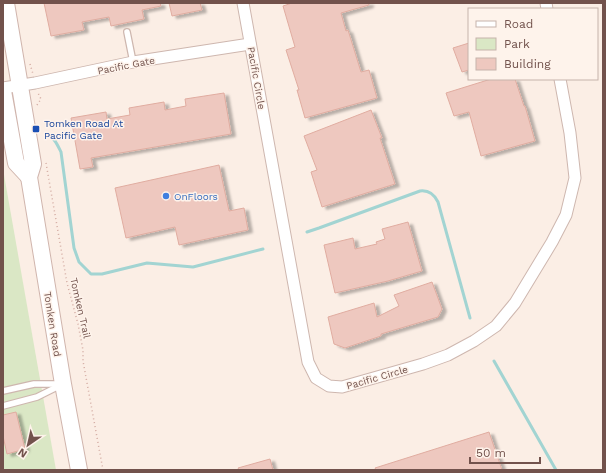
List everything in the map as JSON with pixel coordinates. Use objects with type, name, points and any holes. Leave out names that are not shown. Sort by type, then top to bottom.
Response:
[{"type":"main road","name":"Tomken Road","points":[[6,3],[33,164],[29,178],[63,384],[79,470]]},
{"type":"main road","points":[[3,90],[16,163],[29,178]]},
{"type":"street","name":"Pacific Circle","points":[[243,3],[308,362],[316,378],[328,386],[342,387],[423,364],[448,355],[474,341],[496,326],[515,303],[552,242],[566,214],[575,178],[570,133],[560,80]]},
{"type":"street","name":"Pacific Gate","points":[[3,90],[133,62],[250,44]]},
{"type":"lane","points":[[127,32],[133,62]]},
{"type":"lane","points":[[3,391],[34,384],[63,384]]},
{"type":"lane","points":[[3,406],[37,397],[63,384]]},
{"type":"path","name":"Tomken Trail","points":[[45,158],[67,283],[83,350],[83,361],[103,470]]},
{"type":"green space","points":[[3,169],[56,470],[3,470]]},
{"type":"building","points":[[44,3],[160,3],[161,6],[142,10],[144,19],[111,26],[109,17],[82,22],[84,30],[51,36]]},
{"type":"building","points":[[169,3],[200,3],[202,10],[172,16]]},
{"type":"building","points":[[292,3],[369,3],[369,5],[341,13],[361,72],[369,70],[377,98],[305,118],[297,90],[299,90],[286,50],[295,47],[283,6]]},
{"type":"building","points":[[468,43],[468,70],[462,72],[453,48]]},
{"type":"building","points":[[488,80],[515,80],[525,106],[535,141],[481,156],[469,112],[454,116],[446,93]]},
{"type":"building","points":[[224,93],[231,134],[91,158],[93,167],[80,169],[71,118],[106,112],[107,119],[130,115],[129,108],[164,102],[165,110],[186,106],[185,99]]},
{"type":"building","points":[[371,110],[382,138],[380,138],[395,184],[322,207],[311,172],[317,170],[304,136]]},
{"type":"building","points":[[219,165],[229,211],[244,208],[248,230],[179,245],[175,227],[126,238],[115,188]]},
{"type":"building","points":[[408,222],[422,271],[388,281],[335,293],[324,245],[353,238],[355,249],[377,244],[376,242],[385,239],[382,229]]},
{"type":"building","points":[[432,282],[442,309],[438,317],[381,334],[381,336],[345,348],[334,344],[328,317],[374,303],[377,317],[399,306],[394,295]]},
{"type":"building","points":[[16,412],[25,449],[7,454],[3,436],[3,415]]},
{"type":"building","points":[[489,432],[502,470],[376,470],[375,468]]},
{"type":"building","points":[[270,459],[273,470],[239,470],[238,468]]},
{"type":"waterway","points":[[46,134],[53,139],[61,152],[74,248],[79,262],[91,274],[102,274],[147,263],[193,267],[263,249]]},
{"type":"waterway","points":[[307,232],[420,191],[430,193],[438,202],[470,318]]},
{"type":"waterway","points":[[494,361],[556,470]]},
{"type":"place","name":"Tomken Road At Pacific Gate","points":[[36,129]]},
{"type":"place","name":"OnFloors","points":[[166,196]]}]
